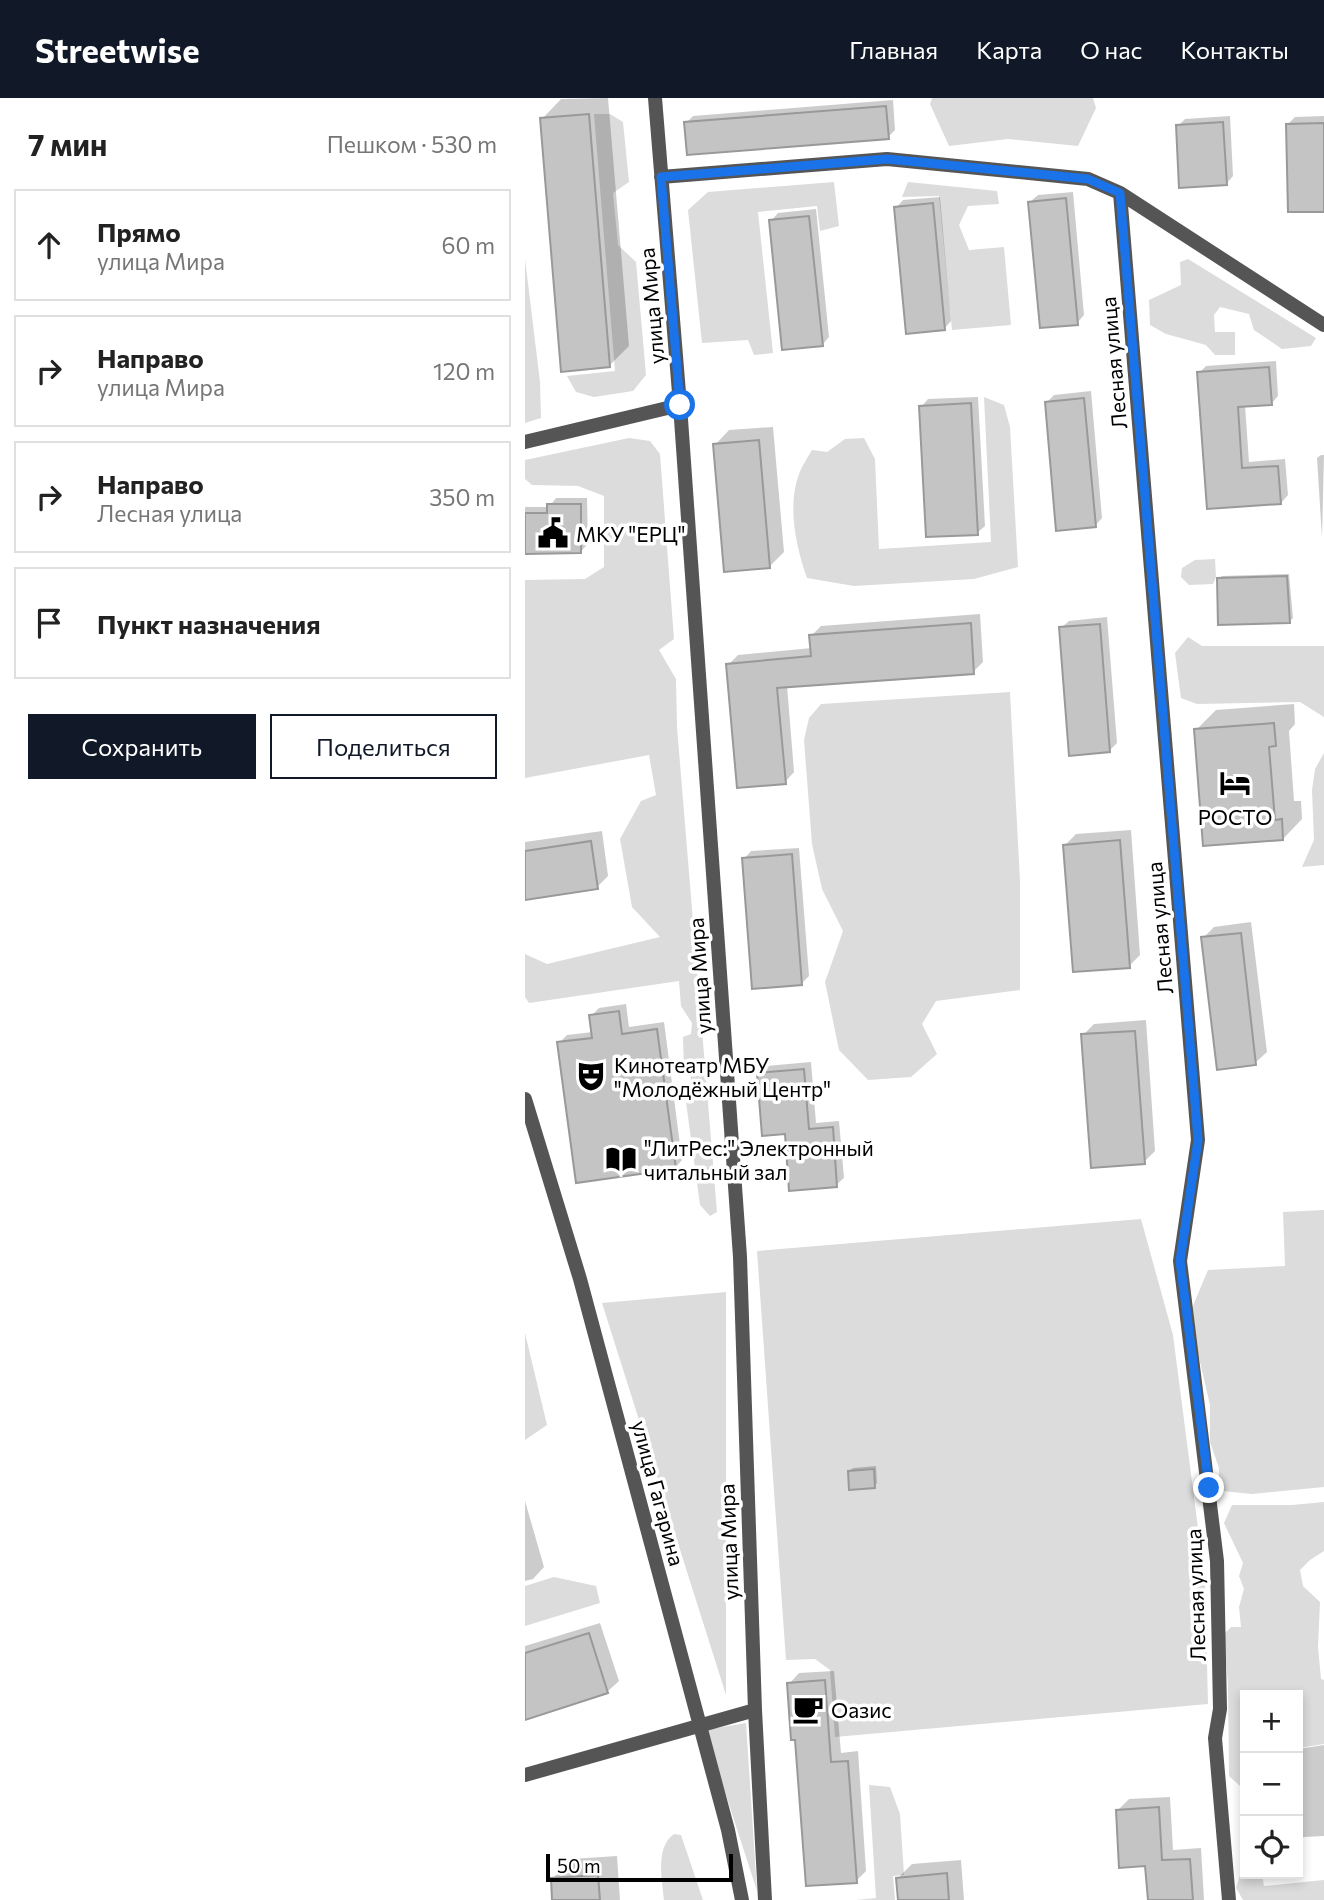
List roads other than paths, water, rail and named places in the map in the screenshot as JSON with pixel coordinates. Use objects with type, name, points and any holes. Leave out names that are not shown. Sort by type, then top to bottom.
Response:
[{"type":"street","name":"улица Мира","points":[[655,98],[680,405],[740,1257],[755,1710],[765,1900]]},
{"type":"street","points":[[661,177],[887,159],[1088,179],[1120,193],[1324,326]]},
{"type":"street","name":"Лесная улица","points":[[1120,193],[1198,1140],[1180,1261],[1217,1561],[1220,1709],[1215,1738],[1229,1900]]},
{"type":"street","points":[[525,442],[680,405]]},
{"type":"street","name":"улица Гагарина","points":[[525,1099],[580,1279],[728,1830],[742,1900]]},
{"type":"street","points":[[525,1775],[755,1710]]},
{"type":"place","name":"МКУ \"ЕРЦ\"","points":[[553,533]]},
{"type":"place","name":"РОСТО","points":[[1235,783]]},
{"type":"place","name":"Кинотеатр МБУ \"Молодёжный Центр\"","points":[[591,1076]]},
{"type":"place","name":"\"ЛитРес:\" Электронный читальный зал","points":[[621,1159]]},
{"type":"place","name":"Оазис","points":[[808,1709]]}]
